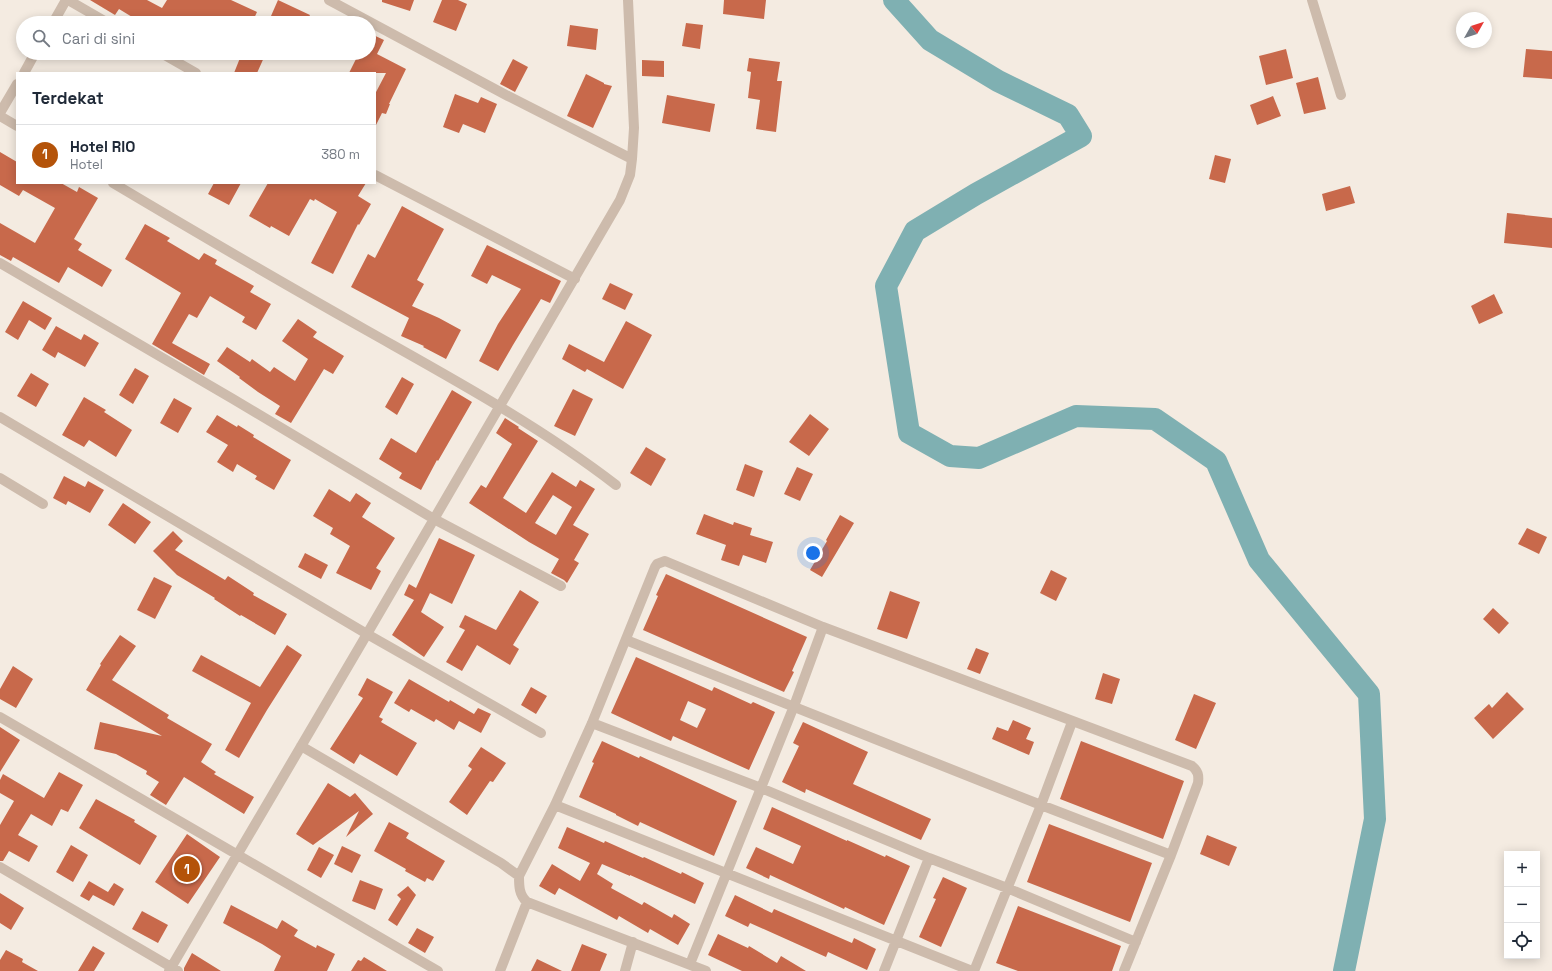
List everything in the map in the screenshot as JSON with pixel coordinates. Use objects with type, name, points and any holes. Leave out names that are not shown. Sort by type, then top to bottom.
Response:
[{"type":"street","points":[[57,16],[67,0],[96,16]]},
{"type":"street","points":[[329,0],[359,16]]},
{"type":"street","points":[[0,868],[173,970],[238,854],[620,200],[630,175],[634,128],[628,0]]},
{"type":"street","points":[[1312,0],[1341,95]]},
{"type":"street","points":[[376,25],[508,96],[632,159]]},
{"type":"street","points":[[25,72],[31,60]]},
{"type":"street","points":[[173,60],[194,72]]},
{"type":"street","points":[[0,113],[16,86]]},
{"type":"street","points":[[0,116],[16,125]]},
{"type":"street","points":[[376,176],[575,279]]},
{"type":"street","points":[[115,184],[260,271],[499,405],[570,451],[616,485]]},
{"type":"street","points":[[0,263],[220,391],[434,519],[561,586]]},
{"type":"street","points":[[0,417],[367,634],[541,733]]},
{"type":"street","points":[[0,478],[43,504]]},
{"type":"street","points":[[706,971],[527,902],[520,893],[519,876],[555,805],[592,723],[655,567],[657,564],[665,561],[823,627],[1192,766],[1196,769],[1199,775],[1198,783],[1171,855],[1124,971]]},
{"type":"street","points":[[690,964],[794,706],[823,627]]},
{"type":"street","points":[[626,640],[1171,855]]},
{"type":"street","points":[[0,717],[438,971]]},
{"type":"street","points":[[555,805],[973,971],[1041,805],[1072,722]]},
{"type":"street","points":[[592,723],[761,788],[1136,942]]},
{"type":"street","points":[[301,746],[494,859],[519,876]]},
{"type":"street","points":[[884,971],[929,858]]},
{"type":"street","points":[[500,971],[527,902]]},
{"type":"street","points":[[625,971],[633,942]]},
{"type":"building","points":[[90,0],[147,0],[162,8],[167,0],[231,0],[257,12],[255,16],[130,16],[119,9],[115,15]]},
{"type":"building","points":[[278,0],[310,15],[310,16],[271,16]]},
{"type":"building","points":[[382,0],[414,0],[410,11],[382,2]]},
{"type":"building","points":[[442,0],[458,0],[467,4],[456,31],[433,22]]},
{"type":"building","points":[[724,0],[766,0],[764,19],[723,14]]},
{"type":"building","points":[[686,23],[703,25],[700,49],[682,46]]},
{"type":"building","points":[[570,25],[598,29],[596,50],[567,46]]},
{"type":"building","points":[[376,36],[384,40],[377,54],[406,69],[389,104],[386,114],[382,113],[376,125],[376,92],[386,73],[350,72],[356,60],[376,60]]},
{"type":"building","points":[[1286,49],[1293,78],[1266,85],[1259,56]]},
{"type":"building","points":[[1526,49],[1552,51],[1552,79],[1523,77]]},
{"type":"building","points":[[749,58],[780,62],[777,81],[782,81],[776,132],[756,129],[760,100],[748,98],[751,72],[747,71]]},
{"type":"building","points":[[513,59],[528,67],[515,92],[500,84]]},
{"type":"building","points":[[239,60],[263,60],[257,72],[234,72]]},
{"type":"building","points":[[642,60],[664,61],[664,77],[642,76]]},
{"type":"building","points":[[586,74],[604,84],[612,86],[593,128],[567,116]]},
{"type":"building","points":[[1318,77],[1326,109],[1304,114],[1296,83]]},
{"type":"building","points":[[455,94],[478,103],[481,97],[497,104],[485,133],[463,124],[459,133],[443,127]]},
{"type":"building","points":[[667,95],[715,104],[710,132],[662,123]]},
{"type":"building","points":[[1273,96],[1281,116],[1257,125],[1250,105]]},
{"type":"building","points":[[0,152],[16,161],[16,184],[63,184],[77,192],[79,187],[98,198],[74,239],[82,244],[78,250],[112,270],[102,287],[68,267],[59,283],[13,257],[11,261],[0,255],[0,223],[35,243],[55,208],[23,190],[19,196],[0,185]]},
{"type":"building","points":[[1215,155],[1231,159],[1225,183],[1209,179]]},
{"type":"building","points":[[213,184],[240,184],[229,205],[208,194]]},
{"type":"building","points":[[267,184],[365,184],[358,196],[371,204],[359,225],[358,224],[333,274],[311,263],[337,212],[315,199],[314,201],[310,199],[289,236],[271,226],[270,228],[249,216]]},
{"type":"building","points":[[1350,186],[1355,203],[1326,211],[1322,194]]},
{"type":"building","points":[[402,206],[444,229],[417,280],[424,284],[412,306],[461,330],[446,359],[423,347],[424,346],[401,336],[409,318],[351,287],[368,254],[375,258]]},
{"type":"building","points":[[1507,213],[1552,218],[1552,248],[1504,243]]},
{"type":"building","points":[[145,224],[170,238],[167,241],[199,260],[204,253],[217,260],[215,264],[254,286],[250,292],[271,304],[256,330],[242,322],[245,317],[210,296],[197,318],[189,314],[172,343],[210,364],[204,375],[152,344],[181,293],[125,259]]},
{"type":"building","points":[[487,245],[561,281],[550,303],[541,299],[498,371],[479,361],[498,324],[521,289],[492,275],[487,284],[471,276]]},
{"type":"building","points":[[610,283],[633,294],[625,310],[602,299]]},
{"type":"building","points":[[1494,294],[1503,313],[1479,324],[1471,306]]},
{"type":"building","points":[[23,301],[52,318],[45,330],[29,320],[18,340],[5,332]]},
{"type":"building","points":[[298,319],[317,332],[313,337],[344,356],[333,374],[324,369],[291,423],[275,414],[280,406],[258,392],[217,361],[227,347],[250,362],[252,359],[270,372],[274,367],[295,381],[308,359],[282,341]]},
{"type":"building","points":[[626,321],[652,335],[623,389],[587,369],[585,372],[562,359],[569,344],[604,362]]},
{"type":"building","points":[[56,326],[81,340],[84,334],[99,343],[85,367],[58,352],[55,358],[42,350]]},
{"type":"building","points":[[135,368],[149,376],[133,404],[119,395]]},
{"type":"building","points":[[31,373],[49,384],[36,407],[17,396]]},
{"type":"building","points":[[402,377],[414,384],[397,415],[385,407]]},
{"type":"building","points":[[573,389],[593,399],[575,436],[554,426]]},
{"type":"building","points":[[452,390],[472,402],[421,490],[399,478],[402,473],[379,459],[391,438],[416,453]]},
{"type":"building","points":[[84,397],[106,410],[104,412],[132,430],[116,457],[89,440],[84,447],[62,435]]},
{"type":"building","points":[[174,398],[192,408],[178,433],[160,423]]},
{"type":"building","points":[[810,414],[829,429],[809,456],[789,442]]},
{"type":"building","points":[[217,415],[237,427],[238,425],[254,435],[253,437],[291,460],[274,490],[255,479],[257,476],[237,464],[233,472],[217,462],[228,445],[206,432]]},
{"type":"building","points":[[505,418],[538,441],[503,498],[526,513],[552,472],[576,487],[580,480],[595,489],[573,525],[589,534],[574,560],[579,563],[567,583],[551,573],[559,559],[529,542],[469,503],[481,485],[486,488],[512,444],[496,433]],"holes":[[[553,495],[572,507],[556,535],[535,523]]]},
{"type":"building","points":[[646,447],[666,459],[651,486],[630,473]]},
{"type":"building","points":[[745,464],[763,471],[754,497],[736,490]]},
{"type":"building","points":[[797,467],[813,474],[800,501],[784,494]]},
{"type":"building","points":[[64,476],[85,487],[88,481],[104,490],[90,513],[68,501],[66,505],[53,498]]},
{"type":"building","points":[[329,489],[350,502],[356,493],[371,503],[362,517],[395,538],[376,568],[381,571],[371,590],[336,573],[350,546],[330,534],[333,528],[313,516]]},
{"type":"building","points":[[123,503],[151,522],[135,544],[108,525]]},
{"type":"building","points":[[704,514],[733,525],[734,522],[752,528],[750,535],[773,542],[766,563],[743,555],[739,566],[721,560],[726,545],[696,534]]},
{"type":"building","points":[[840,515],[854,523],[822,577],[810,570]]},
{"type":"building","points":[[1527,528],[1547,537],[1539,554],[1518,544]]},
{"type":"building","points":[[173,531],[183,541],[175,550],[225,580],[228,576],[254,593],[253,595],[287,614],[275,635],[241,615],[240,616],[214,599],[215,598],[177,575],[153,551]]},
{"type":"building","points":[[439,538],[475,555],[452,604],[430,593],[421,612],[444,627],[424,657],[392,635],[414,600],[404,595],[409,584],[416,588]]},
{"type":"building","points":[[305,553],[328,565],[321,579],[298,567]]},
{"type":"building","points":[[1051,570],[1067,578],[1056,601],[1040,593]]},
{"type":"building","points":[[666,574],[807,637],[792,671],[794,672],[784,692],[643,630],[658,596],[656,595]]},
{"type":"building","points":[[154,577],[172,586],[155,619],[137,610]]},
{"type":"building","points":[[520,590],[539,602],[513,645],[519,649],[510,665],[477,645],[462,671],[446,662],[465,630],[459,627],[465,615],[496,630]]},
{"type":"building","points":[[890,591],[920,602],[907,639],[877,629]]},
{"type":"building","points":[[1493,608],[1509,623],[1499,634],[1483,619]]},
{"type":"building","points":[[120,635],[136,646],[112,680],[169,715],[167,718],[212,744],[201,762],[216,772],[214,774],[254,797],[244,814],[184,777],[166,805],[150,795],[159,782],[146,774],[147,771],[116,754],[94,749],[100,722],[162,736],[86,690],[101,665],[100,664]]},
{"type":"building","points":[[287,645],[302,655],[239,758],[225,750],[251,703],[192,671],[201,655],[260,687]]},
{"type":"building","points":[[976,648],[989,653],[980,674],[967,669]]},
{"type":"building","points":[[636,657],[712,691],[714,687],[751,704],[753,702],[775,712],[749,770],[673,736],[671,741],[611,713]],"holes":[[[688,701],[706,709],[697,728],[680,720]]]},
{"type":"building","points":[[13,666],[33,679],[16,708],[0,699],[0,689]]},
{"type":"building","points":[[1103,673],[1120,679],[1112,704],[1095,699]]},
{"type":"building","points":[[367,678],[393,692],[379,717],[383,719],[381,722],[417,743],[397,776],[360,754],[354,764],[330,749],[363,698],[358,695]]},
{"type":"building","points":[[409,679],[449,702],[450,700],[474,714],[478,708],[491,714],[481,733],[459,721],[454,730],[436,719],[434,722],[411,709],[409,712],[394,703]]},
{"type":"building","points":[[531,687],[547,696],[536,714],[521,705]]},
{"type":"building","points":[[1507,692],[1524,709],[1493,739],[1474,718],[1489,704],[1492,708]]},
{"type":"building","points":[[1194,694],[1216,703],[1196,749],[1175,740]]},
{"type":"building","points":[[1013,720],[1031,728],[1026,739],[1034,742],[1029,755],[992,739],[997,727],[1008,731]]},
{"type":"building","points":[[803,722],[868,752],[853,784],[931,819],[921,840],[806,789],[805,793],[782,782],[799,746],[793,743]]},
{"type":"building","points":[[0,727],[20,740],[0,772]]},
{"type":"building","points":[[602,741],[639,758],[640,756],[737,801],[714,856],[640,822],[638,826],[579,797],[594,763],[592,762]]},
{"type":"building","points":[[1081,741],[1184,781],[1163,839],[1060,799]]},
{"type":"building","points":[[481,747],[506,763],[493,782],[490,781],[467,815],[449,802],[472,769],[468,766]]},
{"type":"building","points":[[59,772],[83,785],[68,812],[61,809],[52,826],[31,814],[18,835],[38,846],[29,862],[9,851],[3,861],[0,861],[0,825],[14,801],[0,793],[0,780],[3,774],[44,798]]},
{"type":"building","points":[[328,783],[350,797],[355,793],[373,814],[346,837],[359,811],[313,845],[296,834]]},
{"type":"building","points":[[96,799],[135,820],[134,822],[157,836],[140,865],[79,828]]},
{"type":"building","points":[[772,807],[847,841],[885,857],[886,855],[910,866],[884,925],[845,907],[844,909],[770,875],[769,879],[746,868],[756,847],[793,864],[801,846],[763,829]]},
{"type":"building","points":[[389,822],[409,833],[406,838],[445,861],[433,881],[427,878],[425,882],[405,871],[406,869],[374,851]]},
{"type":"building","points":[[1049,824],[1152,863],[1130,922],[1027,882]]},
{"type":"building","points":[[567,827],[604,843],[605,841],[643,858],[644,857],[681,874],[682,872],[704,883],[695,904],[602,864],[597,874],[613,884],[611,888],[642,905],[644,902],[672,918],[674,914],[690,924],[678,945],[650,929],[648,933],[619,916],[617,920],[559,888],[555,895],[539,886],[552,864],[580,881],[590,863],[558,848]]},
{"type":"building","points":[[187,834],[220,857],[188,904],[155,882]]},
{"type":"building","points":[[1207,835],[1237,847],[1229,866],[1200,854]]},
{"type":"building","points":[[71,845],[88,855],[73,882],[56,872]]},
{"type":"building","points":[[342,846],[361,855],[352,873],[334,864]]},
{"type":"building","points":[[319,847],[334,855],[321,878],[307,870]]},
{"type":"building","points":[[943,877],[967,888],[941,947],[919,937],[936,899],[933,898]]},
{"type":"building","points":[[360,880],[383,889],[375,910],[352,901]]},
{"type":"building","points":[[89,881],[108,892],[114,883],[124,889],[114,906],[93,895],[89,901],[80,896]]},
{"type":"building","points":[[408,886],[416,895],[397,926],[388,920],[401,899],[397,895]]},
{"type":"building","points":[[0,893],[24,908],[11,930],[0,923]]},
{"type":"building","points":[[735,895],[772,913],[774,909],[852,943],[854,938],[876,949],[867,970],[828,952],[826,957],[750,923],[748,927],[725,916]]},
{"type":"building","points":[[231,905],[277,929],[282,920],[298,930],[294,936],[316,948],[317,945],[335,954],[327,971],[274,971],[281,956],[223,923]]},
{"type":"building","points":[[1018,906],[1121,946],[1112,971],[1018,971],[996,963]]},
{"type":"building","points":[[142,911],[168,925],[158,943],[132,929]]},
{"type":"building","points":[[417,928],[434,937],[425,953],[408,943]]},
{"type":"building","points":[[718,934],[748,948],[749,946],[777,963],[781,956],[806,971],[742,971],[708,955]]},
{"type":"building","points":[[582,944],[607,954],[600,971],[571,971]]},
{"type":"building","points":[[93,946],[105,953],[94,971],[78,971]]},
{"type":"building","points":[[6,950],[23,959],[22,962],[38,971],[0,971],[0,960]]},
{"type":"building","points":[[192,953],[221,971],[184,971],[184,968]]},
{"type":"building","points":[[364,957],[387,971],[351,971],[358,960],[361,961]]},
{"type":"building","points":[[537,959],[562,971],[531,971]]},
{"type":"waterway","points":[[894,0],[930,40],[998,81],[1068,115],[1081,136],[976,194],[915,231],[886,286],[909,433],[950,456],[979,458],[1076,416],[1155,419],[1216,461],[1259,560],[1369,694],[1375,819],[1344,971]]},
{"type":"place","name":"Hotel RIO","points":[[187,869]]}]
